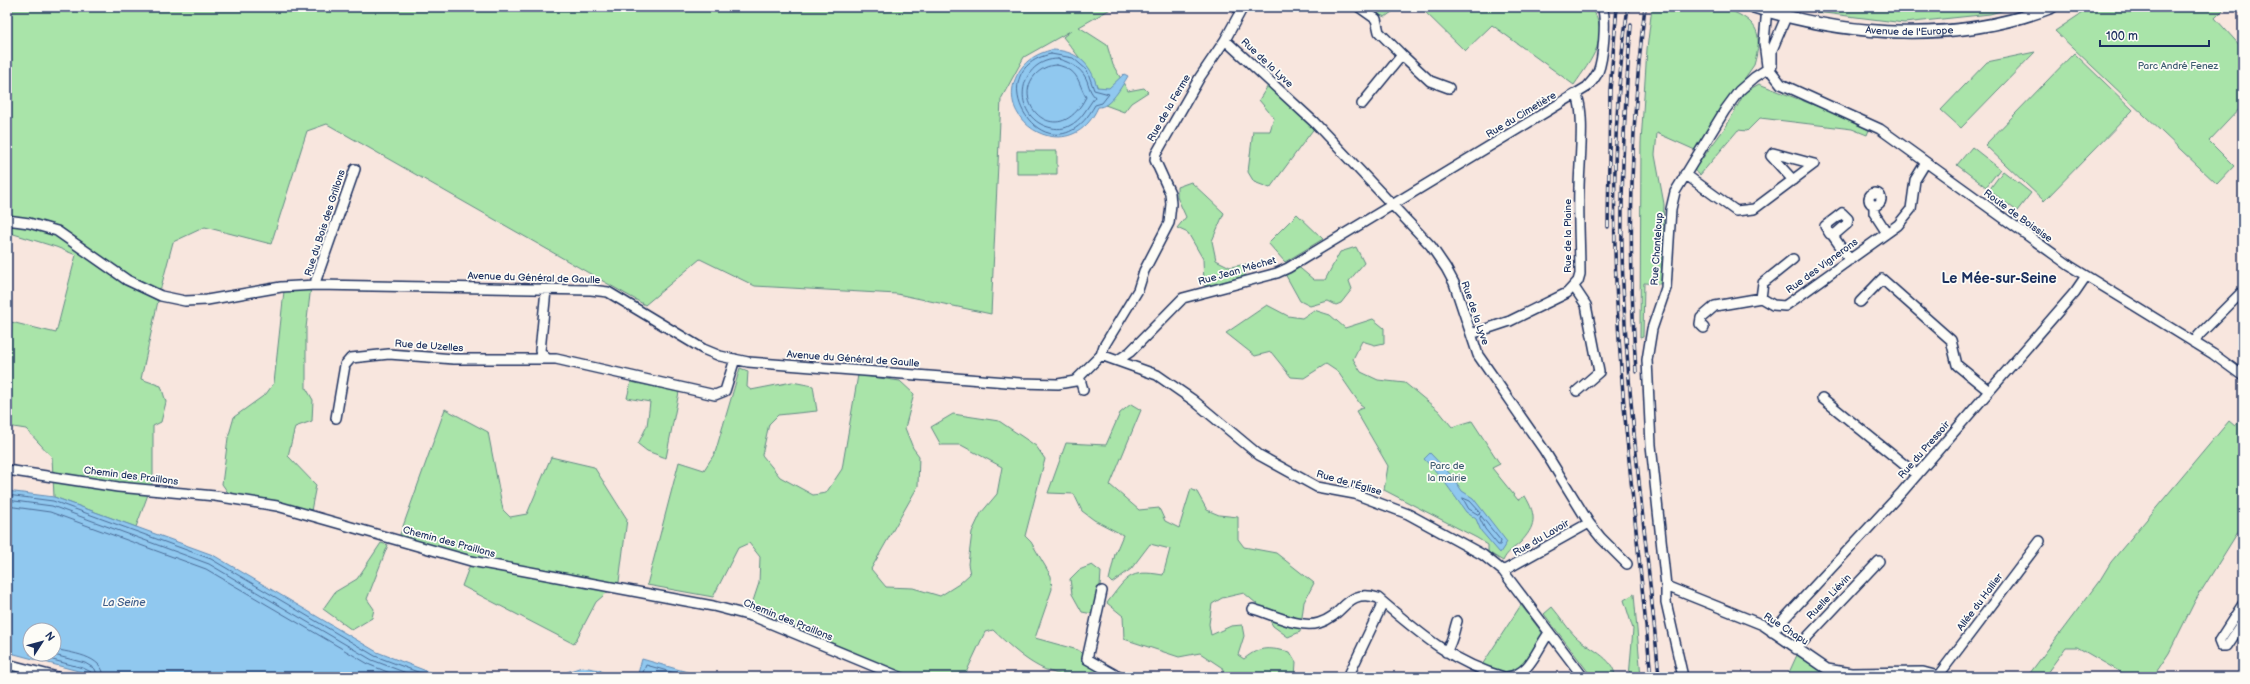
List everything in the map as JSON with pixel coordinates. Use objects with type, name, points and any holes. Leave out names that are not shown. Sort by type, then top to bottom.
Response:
[{"type":"main road","name":"Avenue de l'Europe","points":[[1754,7],[1854,30],[1924,32],[2007,20],[2052,7]]},
{"type":"street","name":"Rue de la Ferme","points":[[1101,355],[1104,346],[1138,290],[1144,271],[1169,223],[1172,204],[1170,193],[1155,160],[1156,154],[1200,77],[1225,40],[1243,7]]},
{"type":"street","points":[[1359,7],[1376,19],[1379,32],[1430,81],[1449,88]]},
{"type":"street","name":"Rue du Cimetière","points":[[1393,204],[1576,94],[1592,81],[1602,62],[1604,18],[1602,7]]},
{"type":"street","name":"Route de Boissise","points":[[1776,11],[1764,43],[1770,67],[1781,84],[1880,129],[2030,238],[2086,276],[2194,343],[2243,376]]},
{"type":"street","name":"Route de Boissise","points":[[1770,67],[1776,11]]},
{"type":"street","name":"Rue de la Lyve","points":[[1225,40],[1314,122],[1422,236],[1446,268],[1459,296],[1478,355],[1544,450],[1589,523],[1600,538],[1627,564]]},
{"type":"street","points":[[1362,104],[1402,55]]},
{"type":"street","name":"Rue Chanteloup","points":[[1666,586],[1650,438],[1647,360],[1652,330],[1666,288],[1671,209],[1675,192],[1685,174],[1739,91],[1755,77],[1770,67]]},
{"type":"street","name":"Rue de la Plaine","points":[[1471,334],[1510,321],[1567,293],[1574,287],[1580,274],[1579,190],[1581,127],[1580,102],[1576,94]]},
{"type":"street","name":"Rue des Vignerons","points":[[1762,298],[1773,304],[1785,306],[1898,225],[1911,209],[1915,180],[1926,162]]},
{"type":"street","name":"Rue du Bois des Grillons","points":[[316,285],[316,280],[355,169]]},
{"type":"street","points":[[1685,174],[1736,211],[1754,209],[1793,180]]},
{"type":"street","name":"Rue Jean Méchet","points":[[1118,360],[1130,352],[1183,298],[1277,273],[1288,268],[1393,204]]},
{"type":"street","points":[[1874,206],[1874,213],[1887,233]]},
{"type":"street","name":"Avenue du Général de Gaulle","points":[[7,220],[29,223],[57,231],[127,280],[161,296],[185,301],[207,300],[280,287],[316,285],[517,287],[546,290],[608,292],[703,349],[720,356],[748,362],[1020,383],[1058,384],[1080,378]]},
{"type":"street","points":[[1833,234],[1850,260]]},
{"type":"street","points":[[1704,328],[1700,324],[1701,318],[1715,306],[1762,298],[1763,282],[1793,259]]},
{"type":"street","name":"Rue du Pressoir","points":[[1772,632],[1917,475],[2075,292],[2086,276]]},
{"type":"street","points":[[1860,302],[1882,279],[1951,340],[1957,365],[1989,391]]},
{"type":"street","points":[[1574,287],[1586,305],[1599,372],[1577,391]]},
{"type":"street","points":[[546,290],[540,351],[546,359]]},
{"type":"street","points":[[2194,343],[2199,335],[2243,291]]},
{"type":"street","name":"Rue de Uzelles","points":[[336,418],[345,365],[351,358],[389,354],[454,360],[546,359],[715,395],[725,391],[735,359]]},
{"type":"street","points":[[1083,390],[1080,378],[1101,355]]},
{"type":"street","name":"Rue de l'Église","points":[[1101,355],[1157,375],[1171,383],[1265,459],[1317,487],[1355,494],[1408,514],[1484,555],[1503,571],[1583,677]]},
{"type":"street","points":[[1822,398],[1917,475]]},
{"type":"street","name":"Chemin des Praillons","points":[[7,470],[118,487],[216,496],[277,506],[471,561],[735,611],[900,677]]},
{"type":"street","name":"Rue du Lavoir","points":[[1503,571],[1589,523]]},
{"type":"street","name":"Allée du Hallier","points":[[1940,676],[2040,541]]},
{"type":"street","name":"Ruelle Liévin","points":[[1796,649],[1879,561]]},
{"type":"street","points":[[1666,586],[1666,602],[1683,677]]},
{"type":"street","name":"Rue Chapu","points":[[1666,586],[1740,615],[1772,632],[1827,669],[1836,672],[1913,672],[1940,676]]},
{"type":"street","points":[[1102,591],[1087,659],[1119,677]]},
{"type":"street","points":[[1253,609],[1300,623],[1318,624],[1340,611],[1357,596],[1366,594],[1378,598],[1433,645],[1483,671],[1504,677]]},
{"type":"street","points":[[1348,677],[1384,603]]},
{"type":"street","points":[[2243,604],[2219,641],[2221,646],[2227,646],[2243,622]]},
{"type":"street","points":[[1446,652],[1454,639],[1456,621]]},
{"type":"street","points":[[1507,677],[1518,676],[1526,669],[1549,633]]},
{"type":"street","points":[[7,664],[57,677]]},
{"type":"green space","points":[[7,7],[1114,7],[1079,27],[1107,45],[1113,65],[1128,91],[1144,88],[1148,92],[1131,103],[1124,112],[1105,105],[1093,77],[1063,37],[1072,30],[1024,57],[1001,99],[991,314],[897,294],[755,286],[700,259],[645,305],[327,124],[307,131],[271,244],[205,227],[173,242],[160,291],[95,263],[158,301],[141,379],[161,386],[166,402],[161,422],[153,426],[153,481],[136,527],[54,497],[52,457],[26,429],[7,426],[7,321],[56,333],[76,255],[56,247],[7,232]]},
{"type":"green space","points":[[1382,7],[1399,7],[1385,17],[1378,14]]},
{"type":"green space","points":[[1420,7],[1591,7],[1600,28],[1597,48],[1574,85],[1492,25],[1465,51]]},
{"type":"green space","points":[[1652,7],[1728,7],[1729,10],[1747,19],[1756,30],[1758,45],[1754,65],[1695,150],[1657,133],[1655,155],[1664,204],[1661,284],[1644,283],[1643,337],[1640,338],[1641,143],[1647,49]]},
{"type":"green space","points":[[1803,7],[2015,7],[1990,14],[1904,23],[1816,12]]},
{"type":"green space","name":"Parc André Fenez","points":[[2091,7],[2222,7],[2224,9],[2215,18],[2243,49],[2243,105],[2209,141],[2234,166],[2217,184],[2055,31]]},
{"type":"green space","points":[[2035,52],[1961,128],[1941,110],[1987,62]]},
{"type":"green space","points":[[2074,53],[2133,110],[2044,201],[1985,145]]},
{"type":"green space","points":[[1269,84],[1315,127],[1270,188],[1254,182],[1248,172],[1253,131],[1270,131],[1274,118],[1259,100]]},
{"type":"green space","points":[[1759,84],[1827,110],[1869,130],[1867,135],[1852,129],[1760,118],[1747,131],[1738,130],[1700,175],[1694,170],[1727,125],[1745,92]]},
{"type":"green space","points":[[1972,147],[2000,169],[1986,187],[1957,165]]},
{"type":"green space","points":[[1017,151],[1057,151],[1057,174],[1017,174]]},
{"type":"green space","points":[[2003,171],[2031,193],[2017,211],[1989,190]]},
{"type":"green space","points":[[1191,182],[1224,213],[1212,241],[1216,260],[1230,267],[1247,264],[1245,276],[1209,286],[1204,285],[1203,259],[1188,233],[1177,228],[1186,217],[1177,197],[1177,187]]},
{"type":"green space","points":[[1297,214],[1323,239],[1285,262],[1268,243]]},
{"type":"green space","points":[[1356,247],[1364,263],[1349,281],[1352,289],[1341,303],[1336,305],[1328,301],[1310,306],[1300,301],[1284,272],[1295,264],[1314,280],[1325,280],[1340,252]]},
{"type":"green space","points":[[311,286],[306,328],[306,388],[313,400],[312,421],[295,427],[288,456],[316,485],[311,511],[229,494],[222,484],[228,438],[234,417],[266,394],[274,383],[284,291]]},
{"type":"green space","name":"Parc de la mairie","points":[[1267,305],[1288,316],[1302,318],[1314,310],[1330,315],[1345,328],[1373,319],[1384,328],[1384,343],[1375,345],[1362,341],[1353,359],[1361,372],[1378,380],[1405,383],[1439,411],[1452,427],[1472,421],[1500,464],[1492,468],[1518,500],[1525,496],[1532,509],[1532,526],[1525,537],[1508,553],[1503,561],[1488,552],[1488,545],[1477,538],[1384,490],[1388,466],[1356,411],[1364,407],[1360,404],[1338,372],[1326,364],[1304,378],[1291,377],[1271,352],[1255,356],[1226,333]]},
{"type":"green space","points":[[740,368],[748,371],[747,387],[751,390],[792,382],[813,386],[817,411],[778,415],[769,424],[762,455],[780,477],[813,495],[826,493],[842,469],[858,375],[900,381],[914,394],[905,428],[913,448],[919,456],[918,486],[871,569],[886,587],[913,588],[940,596],[959,584],[970,574],[968,564],[972,532],[981,513],[997,494],[1002,467],[961,445],[941,445],[931,427],[953,414],[999,421],[1036,446],[1045,459],[1025,536],[1031,542],[1051,576],[1052,589],[1035,638],[1078,650],[1109,672],[1105,677],[1091,677],[1086,674],[1085,677],[1070,676],[1045,670],[1024,657],[993,630],[985,632],[964,677],[908,677],[751,607],[759,583],[760,557],[749,543],[738,548],[713,597],[647,585],[679,462],[704,470],[715,453]]},
{"type":"green space","points":[[631,382],[679,392],[666,458],[647,451],[638,444],[647,426],[650,402],[627,398]]},
{"type":"green space","points":[[1131,404],[1141,410],[1110,485],[1139,510],[1159,508],[1165,521],[1179,528],[1191,489],[1197,492],[1207,510],[1219,515],[1238,517],[1238,539],[1244,547],[1276,553],[1314,583],[1304,602],[1300,632],[1288,637],[1273,626],[1264,610],[1244,593],[1222,598],[1212,604],[1209,624],[1211,635],[1231,626],[1242,625],[1244,636],[1238,655],[1244,659],[1256,651],[1266,649],[1277,649],[1290,652],[1296,662],[1295,677],[1222,677],[1224,669],[1200,653],[1179,657],[1124,639],[1123,616],[1107,603],[1125,581],[1136,574],[1152,573],[1163,575],[1170,549],[1150,544],[1131,569],[1112,583],[1109,580],[1115,554],[1123,535],[1094,520],[1082,511],[1074,494],[1048,493],[1066,443],[1106,445],[1120,413]]},
{"type":"green space","points":[[445,409],[488,432],[503,510],[510,517],[527,514],[551,457],[594,467],[627,519],[619,582],[596,602],[574,644],[462,586],[471,562],[397,543]]},
{"type":"green space","points":[[2243,416],[2243,524],[2195,601],[2169,653],[2153,677],[2129,677],[2077,647],[2066,647],[2044,677],[2027,677],[2100,580],[2111,562],[2229,421],[2235,426]]},
{"type":"green space","points":[[381,543],[388,545],[367,599],[374,609],[372,618],[352,630],[323,609],[335,592],[357,579]]},
{"type":"green space","points":[[1092,565],[1101,572],[1098,615],[1082,612],[1072,594],[1070,579],[1079,570]]},
{"type":"green space","points":[[1634,594],[1641,677],[1629,677],[1633,629],[1624,600]]},
{"type":"green space","points":[[1521,605],[1543,634],[1521,670],[1504,675],[1482,665]]},
{"type":"green space","points":[[1552,607],[1575,636],[1606,659],[1614,670],[1615,677],[1592,677],[1544,614]]},
{"type":"green space","points":[[1797,655],[1831,677],[1787,677]]},
{"type":"green space","points":[[7,669],[36,677],[7,677]]},
{"type":"water","points":[[1051,50],[1068,52],[1075,55],[1091,71],[1097,87],[1109,88],[1124,74],[1128,76],[1111,100],[1107,104],[1098,107],[1085,126],[1069,135],[1052,137],[1036,131],[1023,121],[1014,106],[1013,89],[1023,66],[1034,57]]},
{"type":"water","points":[[1430,453],[1452,476],[1462,491],[1473,498],[1507,542],[1500,553],[1481,531],[1476,519],[1466,512],[1441,477],[1424,459]]},
{"type":"water","name":"La Seine","points":[[7,491],[54,497],[213,555],[377,652],[442,677],[92,677],[82,672],[44,662],[62,662],[62,622],[22,622],[22,656],[7,652]]},
{"type":"water","points":[[642,659],[701,676],[701,677],[637,677]]},
{"type":"water","points":[[582,667],[600,670],[608,677],[562,677],[567,672]]},
{"type":"railway","points":[[1608,227],[1610,90],[1617,7]]},
{"type":"railway","points":[[1628,7],[1619,91],[1615,175],[1615,259],[1619,342],[1626,426],[1651,677]]},
{"type":"railway","points":[[1636,372],[1633,327],[1631,235],[1633,144],[1645,7]]},
{"type":"railway","points":[[1631,25],[1623,166],[1622,251],[1624,305],[1627,358],[1659,677]]},
{"type":"district","name":"Le Mée-sur-Seine","points":[[1999,278]]}]
